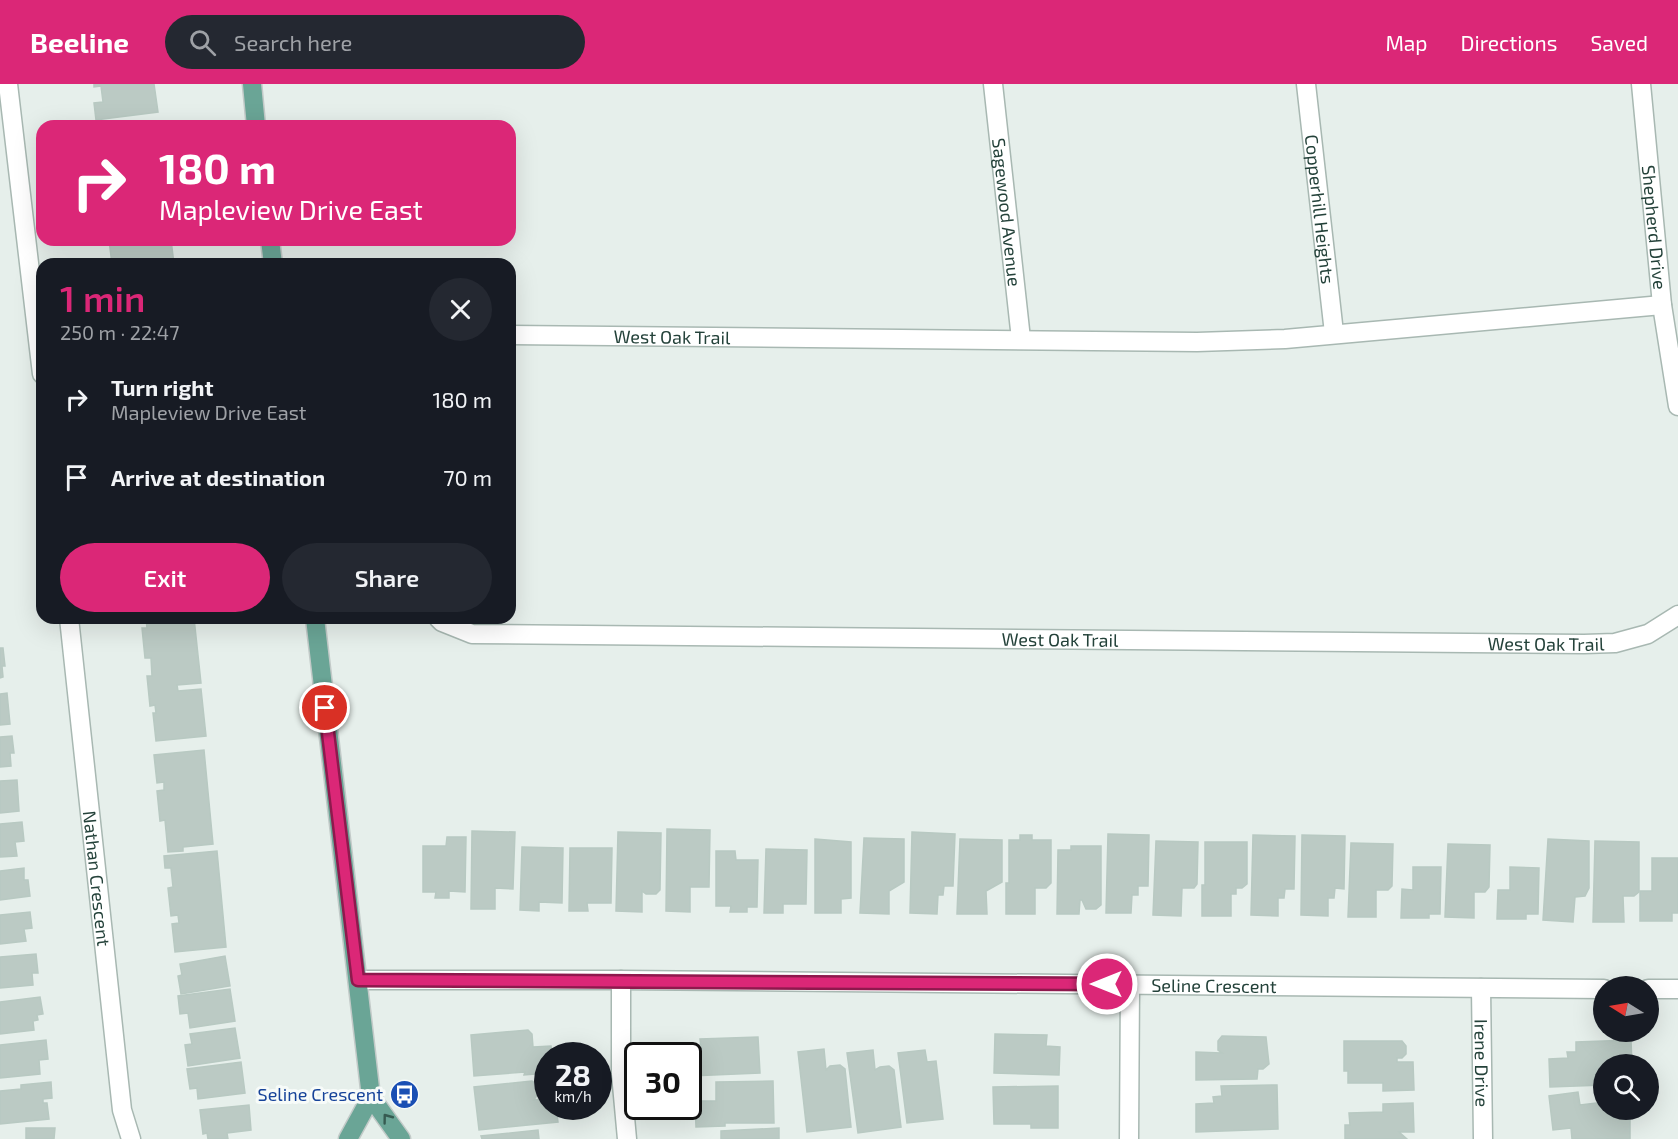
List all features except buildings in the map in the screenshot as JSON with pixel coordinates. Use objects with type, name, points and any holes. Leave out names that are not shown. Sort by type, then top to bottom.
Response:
[{"type":"main road","points":[[252,84],[255,120]]},
{"type":"main road","points":[[316,624],[371,1097],[401,1139]]},
{"type":"main road","points":[[348,1139],[371,1097]]},
{"type":"street","points":[[8,84],[36,323]]},
{"type":"street","name":"Sagewood Avenue","points":[[993,84],[1021,339]]},
{"type":"street","name":"Copperhill Heights","points":[[1306,84],[1334,333]]},
{"type":"street","name":"Shepherd Drive","points":[[1641,84],[1662,305],[1678,406]]},
{"type":"street","name":"West Oak Trail","points":[[516,335],[1197,342],[1285,339],[1662,305]]},
{"type":"street","name":"West Oak Trail","points":[[447,624],[472,634],[1584,644],[1615,643],[1648,634],[1678,615]]},
{"type":"street","name":"Nathan Crescent","points":[[70,624],[122,1110],[131,1139]]},
{"type":"street","name":"Seline Crescent","points":[[358,980],[1593,988]]},
{"type":"street","points":[[621,980],[621,1074],[627,1139]]},
{"type":"street","points":[[1129,1139],[1130,984]]},
{"type":"street","name":"Irene Drive","points":[[1481,988],[1483,1139]]},
{"type":"street","points":[[1659,989],[1678,989]]},
{"type":"place","name":"Seline Crescent","points":[[404,1094]]},
{"type":"route","points":[[325,708],[358,980],[1107,984]]}]
